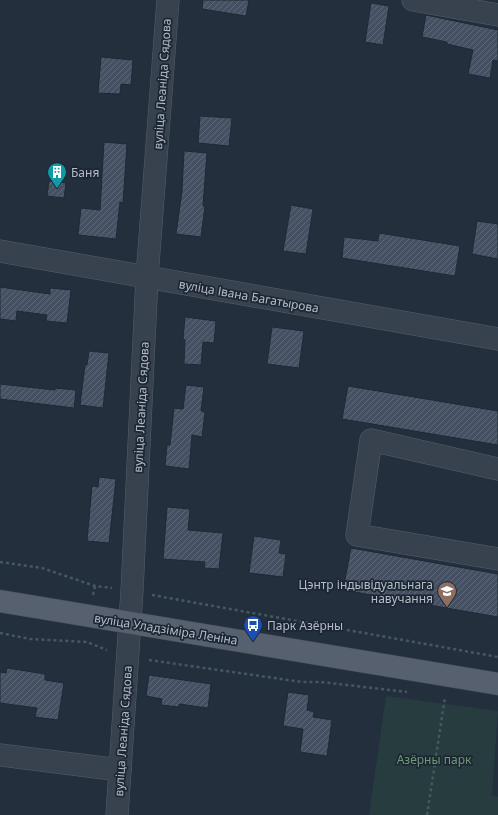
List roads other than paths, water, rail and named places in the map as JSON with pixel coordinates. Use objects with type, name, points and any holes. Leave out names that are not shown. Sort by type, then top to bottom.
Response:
[{"type":"main road","name":"вуліца Уладзіміра Леніна","points":[[0,601],[129,624],[498,684]]},
{"type":"street","name":"вуліца Леаніда Сядова","points":[[117,815],[132,591],[147,277],[168,0]]},
{"type":"street","points":[[413,0],[498,15]]},
{"type":"street","name":"вуліца Івана Багатырова","points":[[0,251],[498,339]]},
{"type":"street","points":[[498,469],[371,440],[357,535],[498,559]]},
{"type":"street","points":[[0,754],[120,770]]},
{"type":"place","name":"Баня","points":[[57,189]]},
{"type":"place","name":"Цэнтр індывідуальнага навучання","points":[[447,608]]},
{"type":"place","name":"Парк Азёрны","points":[[253,642]]},
{"type":"park label","name":"Азёрны парк","points":[[434,759]]}]
